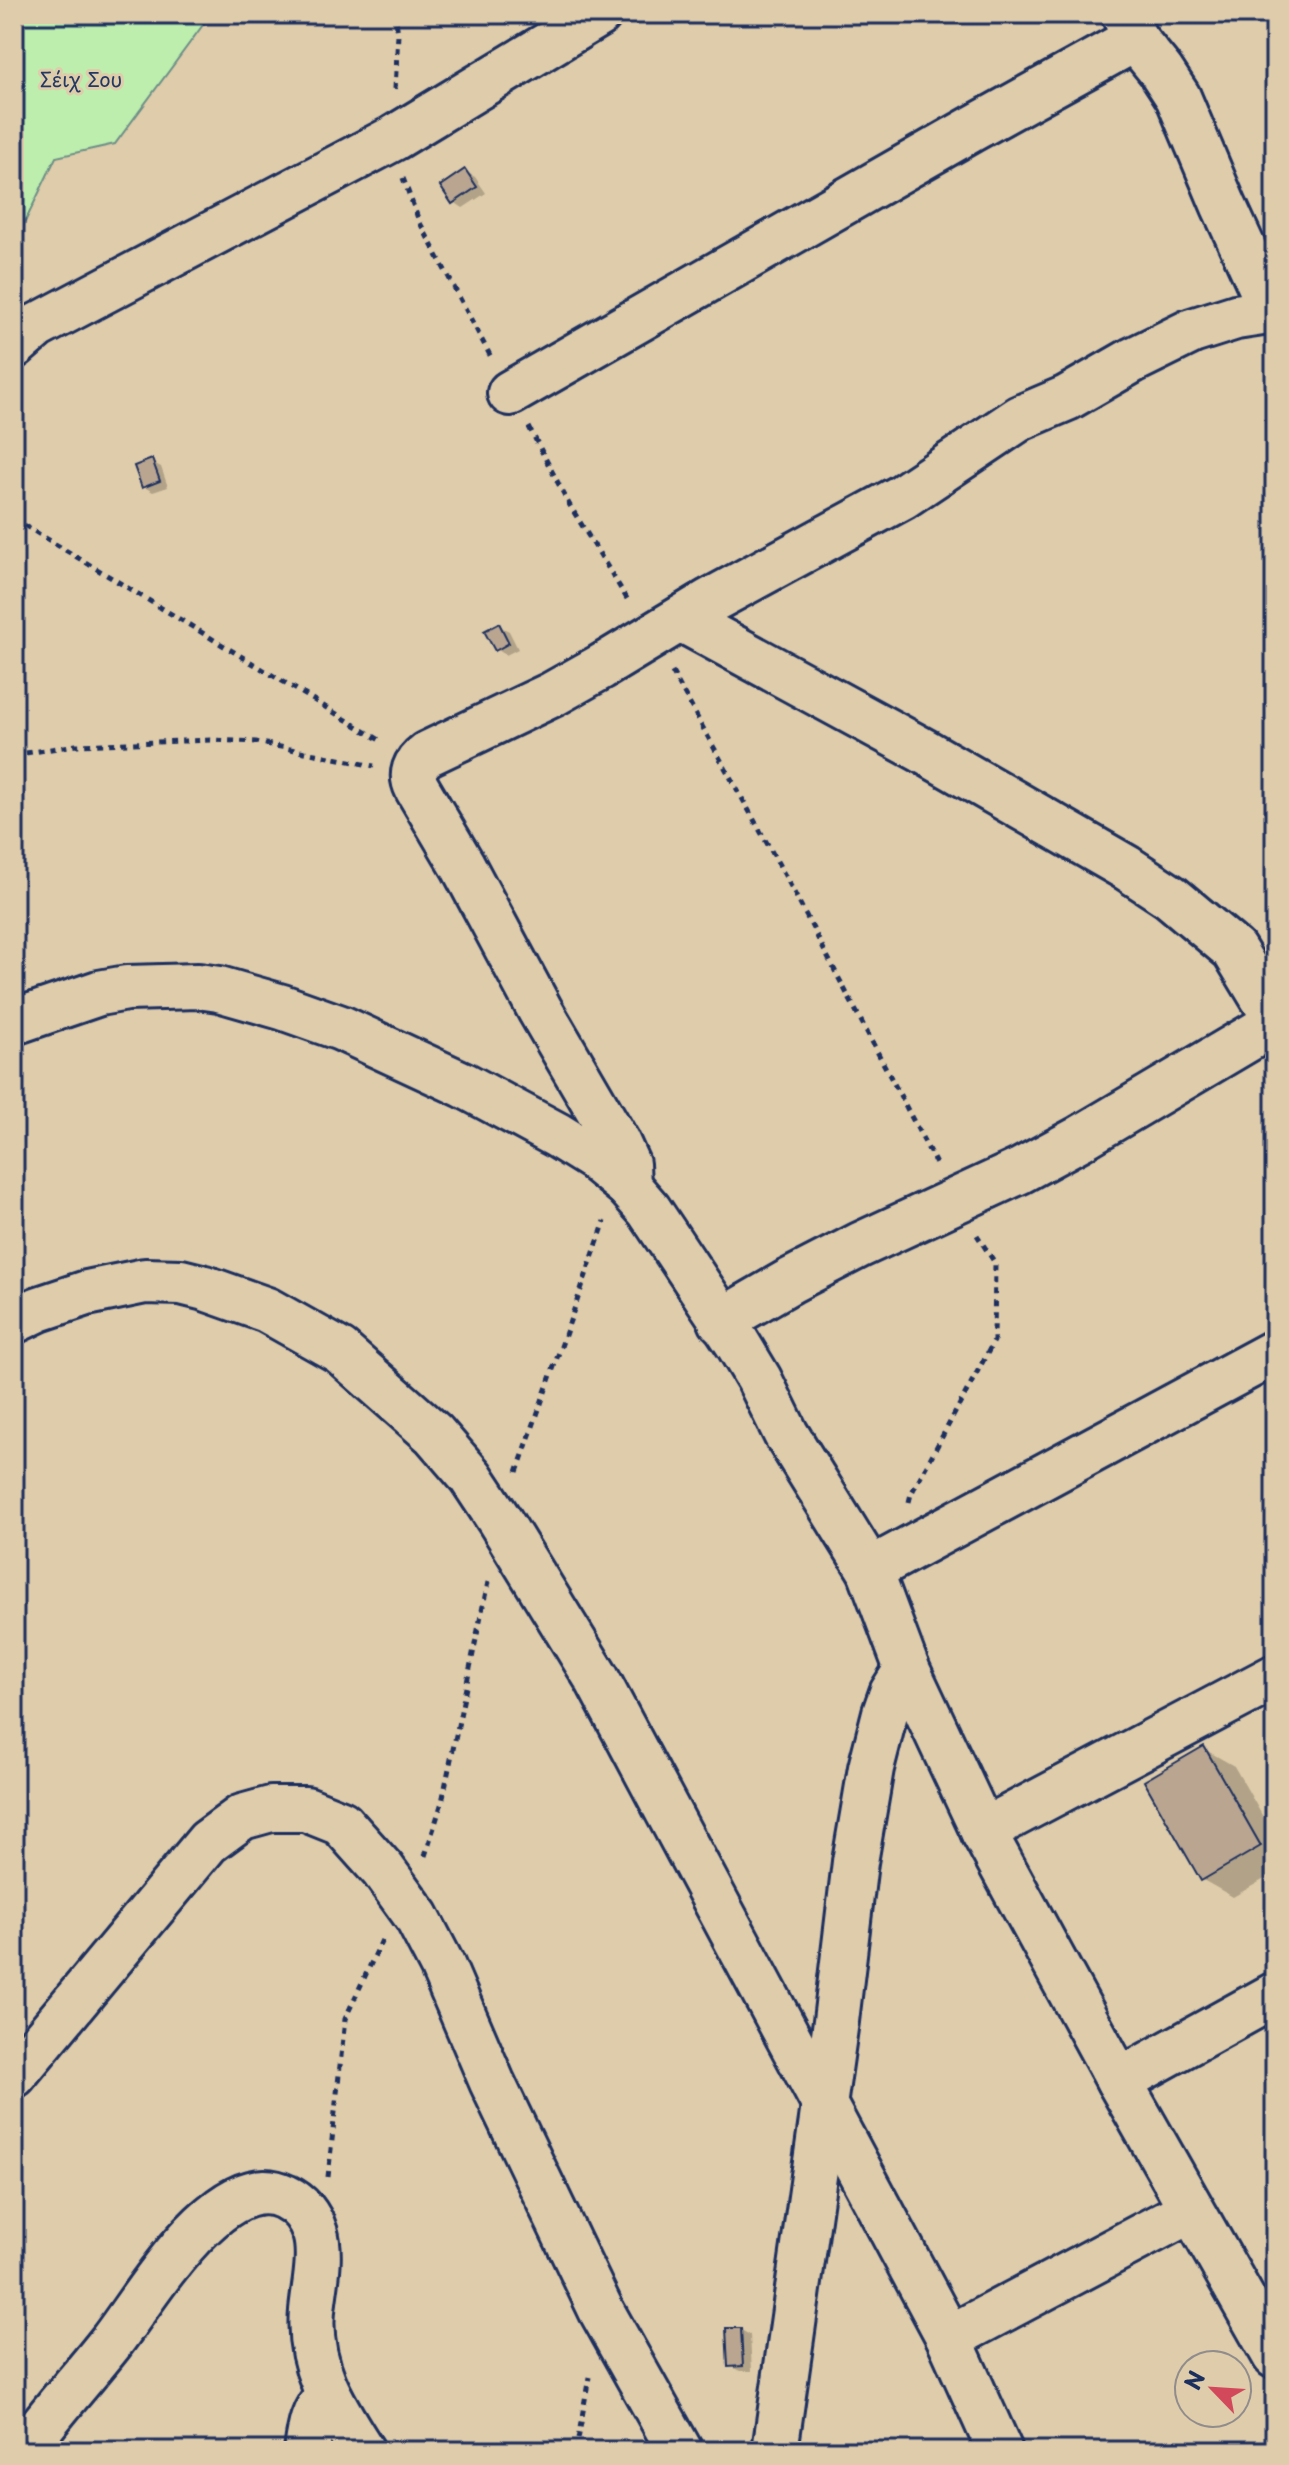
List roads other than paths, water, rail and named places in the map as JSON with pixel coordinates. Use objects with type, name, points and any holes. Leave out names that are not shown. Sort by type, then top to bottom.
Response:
[{"type":"street","points":[[14,346],[37,326],[394,138],[599,14]]},
{"type":"street","points":[[510,393],[972,129],[1130,27],[1178,97],[1273,311],[1236,317],[1192,331],[1067,398],[1020,418],[902,497],[681,619],[577,681],[427,754],[415,769],[417,788],[617,1142],[627,1164],[628,1186]]},
{"type":"street","points":[[681,619],[803,684],[1127,868],[1171,897],[1234,950],[1275,968]]},
{"type":"street","points":[[721,1321],[790,1281],[1020,1171],[1275,1021],[1234,950]]},
{"type":"street","points":[[14,1022],[99,993],[127,988],[198,986],[231,992],[341,1028],[464,1085],[557,1135],[594,1158],[628,1186],[649,1210],[759,1379],[820,1494],[884,1562],[907,1669],[983,1831],[1119,2081],[1275,2356]]},
{"type":"street","points":[[14,1321],[87,1293],[145,1281],[181,1282],[267,1310],[340,1351],[434,1434],[471,1477],[597,1679],[949,2338],[1000,2451]]},
{"type":"street","points":[[884,1562],[1275,1352]]},
{"type":"street","points":[[775,2451],[836,2021],[855,1862],[871,1768],[885,1713],[892,1693],[907,1669]]},
{"type":"street","points":[[983,1831],[1275,1677]]},
{"type":"street","points":[[14,2075],[208,1842],[242,1817],[271,1809],[306,1809],[333,1819],[353,1835],[417,1917],[601,2310],[680,2451]]},
{"type":"street","points":[[1119,2081],[1275,1995]]},
{"type":"street","points":[[23,2451],[57,2403],[105,2349],[202,2223],[236,2198],[277,2193],[289,2198],[305,2213],[316,2237],[311,2336],[328,2396],[362,2451]]},
{"type":"street","points":[[949,2338],[1191,2210]]},
{"type":"street","points":[[307,2451],[312,2421],[320,2403],[328,2396]]},
{"type":"park label","name":"Σέιχ Σου","points":[[81,80]]}]
